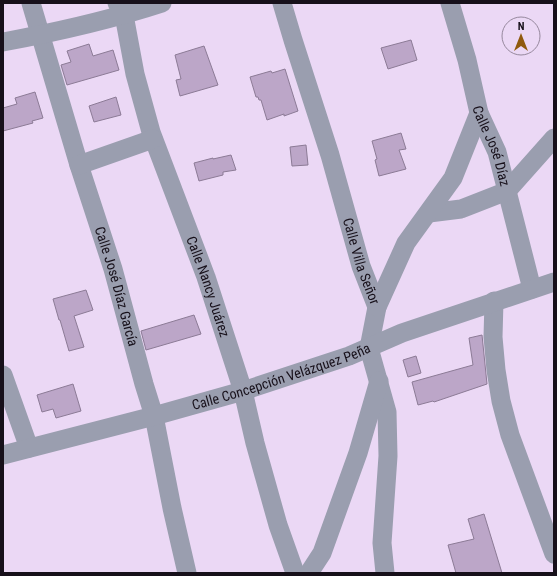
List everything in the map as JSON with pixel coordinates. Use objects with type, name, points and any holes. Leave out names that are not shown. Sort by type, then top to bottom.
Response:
[{"type":"street","name":"Calle José Díaz García","points":[[31,3],[79,165],[113,269],[154,416],[172,508],[187,573]]},
{"type":"street","points":[[3,42],[40,35],[121,9],[162,3]]},
{"type":"street","name":"Calle Villa Señor","points":[[282,3],[330,155],[361,266],[377,307],[369,348],[387,412],[388,456],[382,543],[385,573]]},
{"type":"street","name":"Calle José Díaz","points":[[450,3],[467,60],[479,113],[497,152],[532,289]]},
{"type":"street","name":"Calle Nancy Juárez","points":[[121,9],[135,74],[154,139],[206,277],[243,391],[255,442],[276,518],[294,573]]},
{"type":"street","points":[[377,307],[406,243],[453,178],[479,113]]},
{"type":"street","points":[[429,213],[461,209],[507,191],[554,138]]},
{"type":"street","points":[[79,165],[154,139]]},
{"type":"street","name":"Calle Concepción Velázquez Peña","points":[[3,455],[154,416],[243,391],[369,348],[402,333],[554,282]]},
{"type":"street","points":[[494,301],[493,337],[496,370],[503,408],[510,435],[554,554]]},
{"type":"street","points":[[3,375],[29,448]]},
{"type":"street","points":[[309,573],[322,553],[358,453],[379,381]]},
{"type":"building","points":[[411,40],[417,60],[388,69],[381,48]]},
{"type":"building","points":[[89,44],[93,56],[113,50],[119,70],[67,85],[61,65],[71,62],[67,51]]},
{"type":"building","points":[[204,46],[218,85],[180,96],[176,80],[181,79],[175,55]]},
{"type":"building","points":[[285,69],[298,111],[267,120],[261,100],[256,97],[250,77]]},
{"type":"building","points":[[35,92],[43,118],[32,121],[33,123],[3,131],[3,108],[17,104],[15,98]]},
{"type":"building","points":[[116,97],[121,115],[94,122],[89,106]]},
{"type":"building","points":[[401,133],[406,149],[399,150],[406,169],[379,176],[375,160],[377,159],[372,141]]},
{"type":"building","points":[[306,145],[308,165],[292,166],[290,147]]},
{"type":"building","points":[[231,155],[236,170],[223,172],[223,175],[199,181],[194,163]]},
{"type":"building","points":[[86,290],[93,310],[74,316],[84,347],[69,351],[53,299]]},
{"type":"building","points":[[194,315],[201,334],[146,350],[141,331]]},
{"type":"building","points":[[482,335],[487,384],[434,402],[418,405],[412,382],[473,365],[469,338]]},
{"type":"building","points":[[416,356],[421,373],[408,377],[403,360]]},
{"type":"building","points":[[73,384],[81,411],[56,418],[53,409],[42,412],[37,395]]},
{"type":"building","points":[[484,514],[502,573],[456,573],[448,545],[474,539],[468,519]]}]
